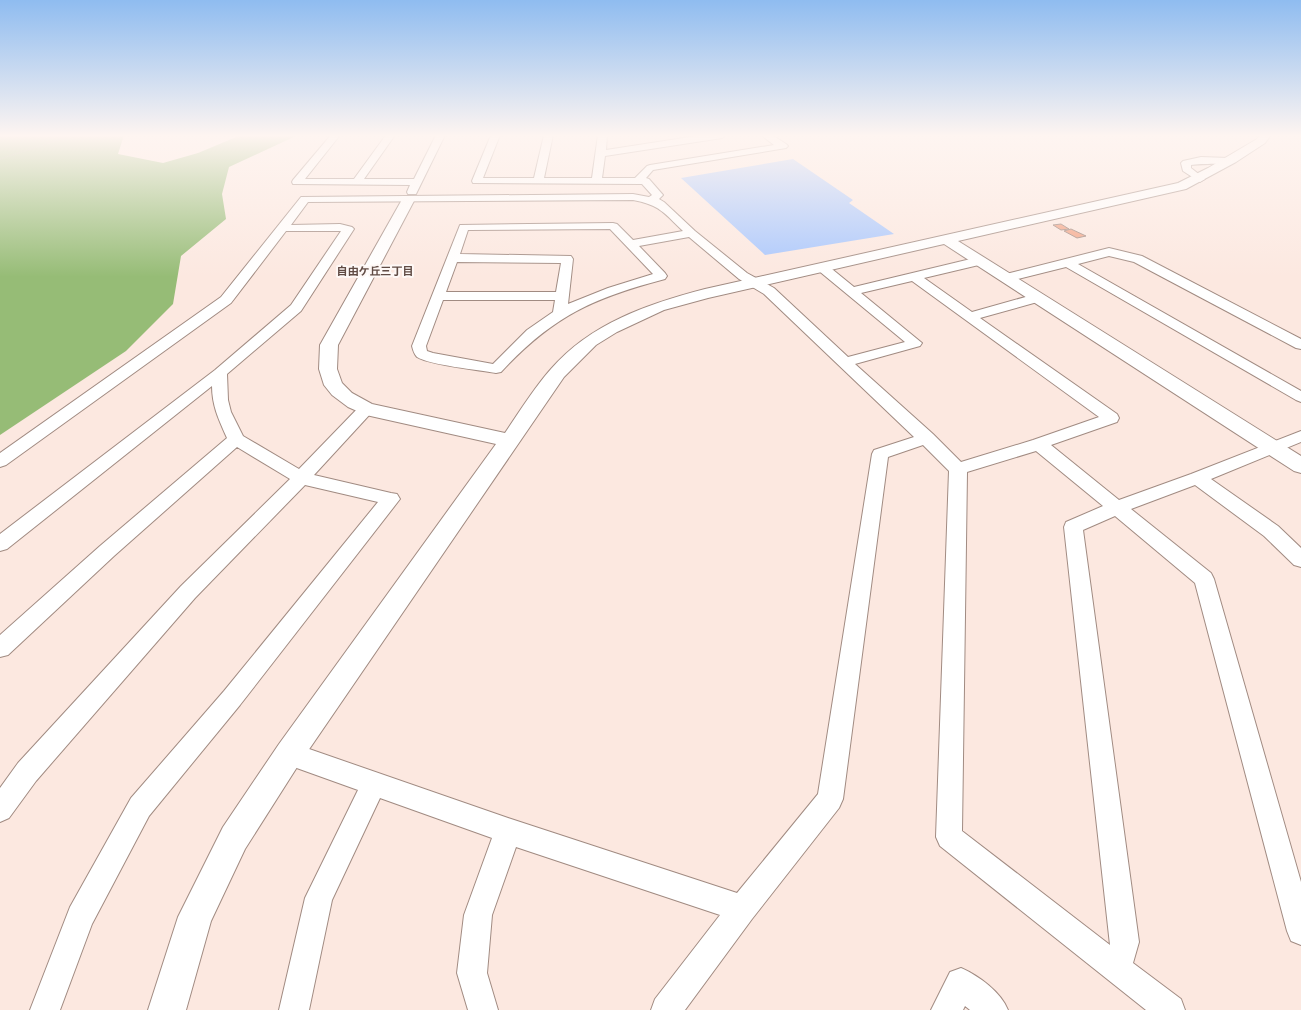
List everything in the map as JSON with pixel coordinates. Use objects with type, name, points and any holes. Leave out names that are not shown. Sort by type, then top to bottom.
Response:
[{"type":"street","points":[[417,182],[329,345],[327,366],[330,378],[336,390],[347,399],[366,409],[509,440]]},
{"type":"street","points":[[646,182],[658,195],[651,200]]},
{"type":"street","points":[[167,1010],[195,917],[234,838],[289,754],[509,440],[557,373],[590,341],[611,328],[658,307],[757,283],[1163,191],[1190,182]]},
{"type":"street","points":[[0,461],[226,300],[305,199],[409,198],[514,202],[633,197],[651,200],[660,204],[691,233],[743,276],[769,291],[927,438],[958,469],[949,837],[1170,1010]]},
{"type":"street","points":[[506,223],[613,226],[631,244],[661,276],[625,285],[585,300],[560,313],[515,347],[496,369],[429,357],[421,353],[419,346],[464,227],[506,223]]},
{"type":"street","points":[[0,544],[220,372],[296,308],[348,229],[340,227],[283,228]]},
{"type":"street","points":[[631,244],[691,233]]},
{"type":"street","points":[[947,240],[1301,466]]},
{"type":"street","points":[[1006,278],[1068,264],[1109,252],[1138,259],[1301,345]]},
{"type":"street","points":[[452,258],[567,259],[560,313]]},
{"type":"street","points":[[852,290],[979,261]]},
{"type":"street","points":[[1068,264],[1301,397]]},
{"type":"street","points":[[823,268],[852,290],[915,343],[846,362]]},
{"type":"street","points":[[914,276],[1111,418],[1039,444],[958,469]]},
{"type":"street","points":[[439,296],[562,296]]},
{"type":"street","points":[[970,316],[1036,298]]},
{"type":"street","points":[[45,1010],[80,917],[140,807],[232,698],[391,499],[301,478],[236,439],[223,412],[220,400],[220,372]]},
{"type":"street","points":[[0,809],[27,772],[188,592],[301,478],[366,409]]},
{"type":"street","points":[[1117,968],[1125,942],[1073,527],[1118,507],[1197,478],[1301,436]]},
{"type":"street","points":[[666,1010],[742,909],[830,799],[880,454],[927,438]]},
{"type":"street","points":[[0,648],[107,551],[236,439]]},
{"type":"street","points":[[1039,444],[1118,507],[1204,579],[1301,931]]},
{"type":"street","points":[[1197,478],[1271,531],[1301,560]]},
{"type":"street","points":[[289,754],[508,831],[742,909]]},
{"type":"street","points":[[294,1010],[319,898],[374,784]]},
{"type":"street","points":[[483,1010],[472,973],[478,915],[508,831]]},
{"type":"street","points":[[946,1010],[961,983],[993,1010]]},
{"type":"green space","points":[[0,182],[225,182],[222,194],[226,219],[181,256],[173,304],[126,351],[0,435]]},
{"type":"water","points":[[686,182],[827,182],[853,200],[849,203],[894,234],[765,255]]},
{"type":"building","points":[[1061,224],[1069,229],[1061,230],[1053,225]]},
{"type":"building","points":[[1071,229],[1086,236],[1077,238],[1064,231]]},
{"type":"district","name":"自由ケ丘三丁目","points":[[375,271]]}]
